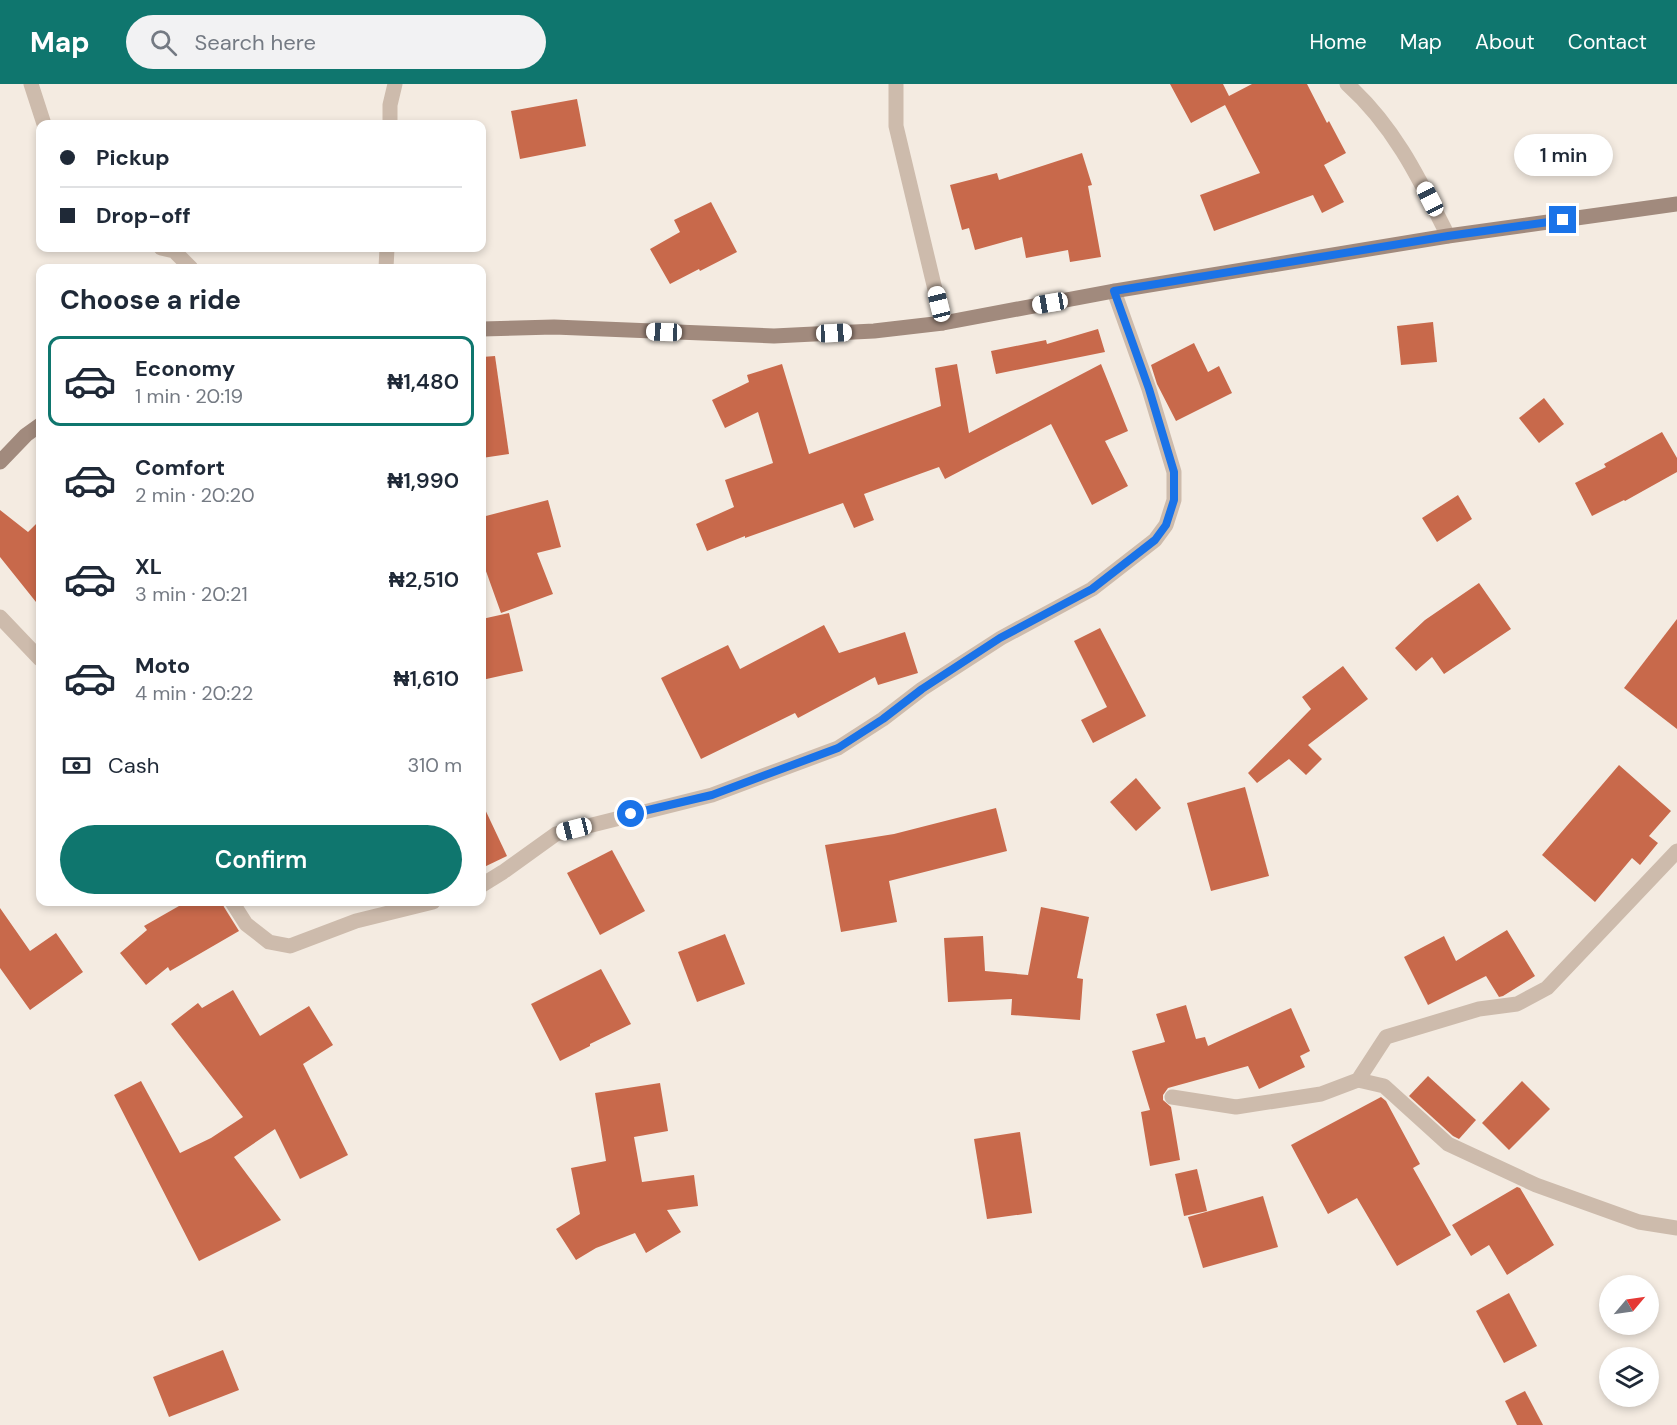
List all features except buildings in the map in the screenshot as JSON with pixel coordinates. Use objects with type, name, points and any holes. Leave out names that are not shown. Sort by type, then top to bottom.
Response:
[{"type":"main road","points":[[486,329],[555,327],[774,336],[874,331],[944,323],[1114,291],[1448,236],[1677,204]]},
{"type":"main road","points":[[0,462],[36,428]]},
{"type":"street","points":[[31,84],[43,120]]},
{"type":"street","points":[[390,120],[390,105],[395,84]]},
{"type":"street","points":[[896,84],[896,126],[944,323]]},
{"type":"street","points":[[1347,84],[1368,103],[1411,162],[1448,236]]},
{"type":"street","points":[[176,252],[187,264]]},
{"type":"street","points":[[486,883],[556,834],[712,795],[838,748],[1000,638],[1092,589],[1155,540],[1166,525],[1174,500],[1174,472],[1149,389],[1114,291]]},
{"type":"street","points":[[0,616],[36,655]]},
{"type":"street","points":[[1358,1080],[1386,1037],[1479,1009],[1517,1004],[1547,988],[1677,851]]},
{"type":"street","points":[[235,906],[246,924],[269,942],[290,946],[356,921],[417,906]]},
{"type":"street","points":[[1172,1097],[1236,1107],[1321,1094],[1358,1080],[1384,1086],[1448,1144],[1556,1192],[1639,1222],[1677,1228]]},
{"type":"route","points":[[631,814],[712,795],[838,748],[1000,638],[1092,589],[1155,540],[1166,525],[1174,500],[1174,472],[1149,389],[1114,291],[1448,236],[1563,220]]}]
